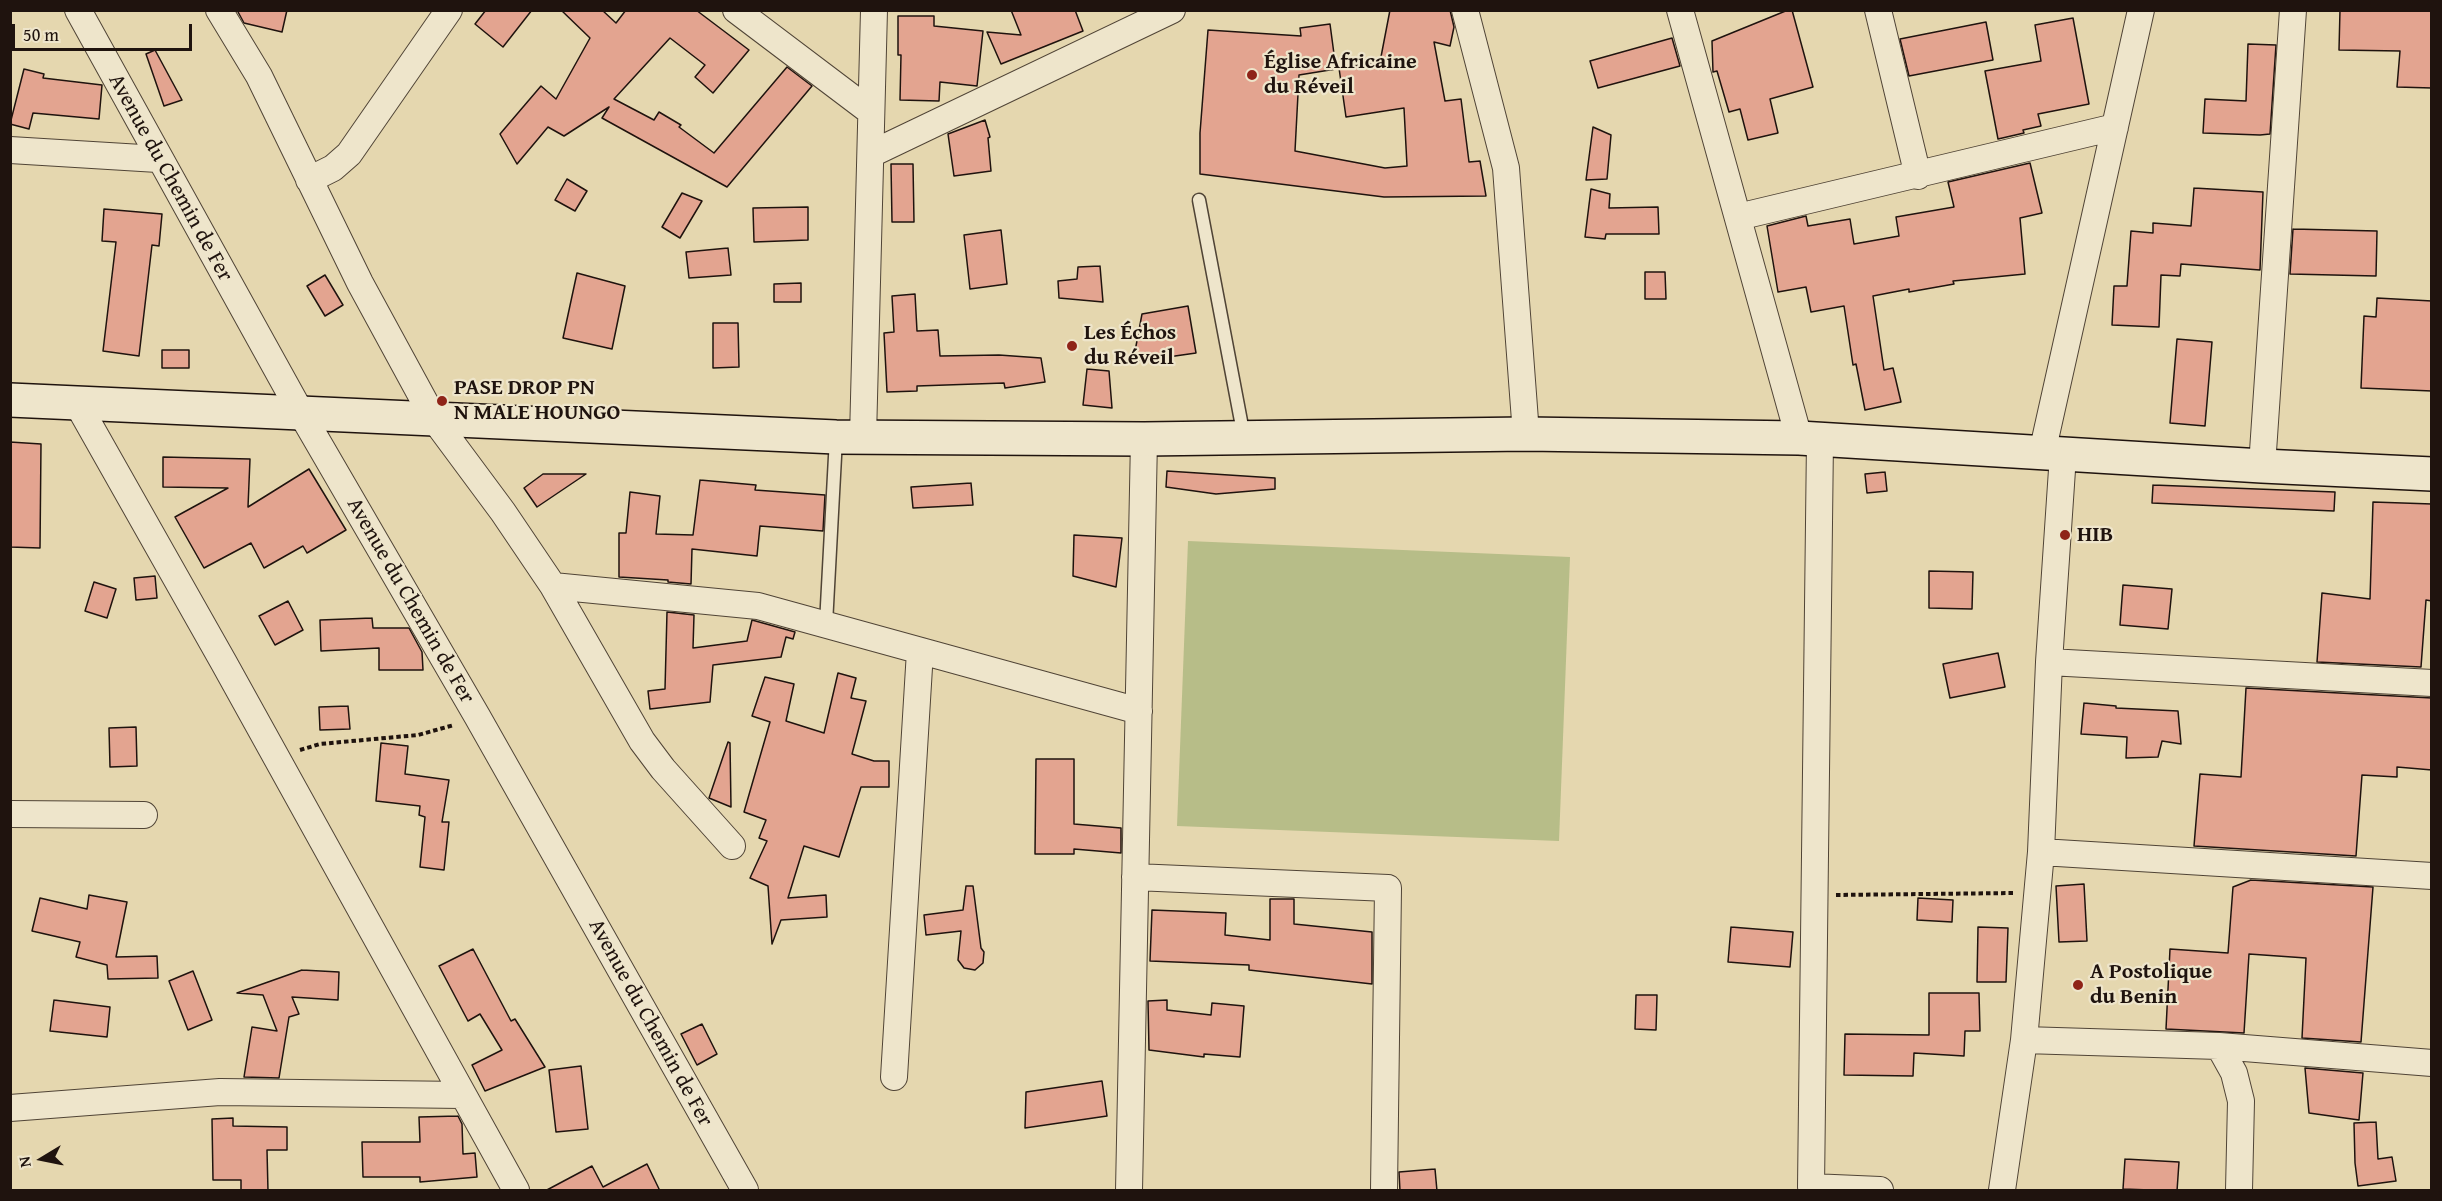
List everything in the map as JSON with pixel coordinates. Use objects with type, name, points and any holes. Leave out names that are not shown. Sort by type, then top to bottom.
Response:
[{"type":"street","name":"Avenue du Chemin de Fer","points":[[78,10],[158,159],[301,413],[477,716],[745,1191]]},
{"type":"street","points":[[219,10],[259,76],[360,283],[434,419],[503,512],[553,586],[642,741],[663,769],[732,846]]},
{"type":"street","points":[[309,180],[333,168],[349,154],[450,10]]},
{"type":"street","points":[[736,10],[871,112]]},
{"type":"street","points":[[850,437],[871,154],[874,10]]},
{"type":"street","points":[[871,154],[1172,10]]},
{"type":"street","points":[[1465,10],[1506,168],[1526,434]]},
{"type":"street","points":[[1680,10],[1738,217],[1810,439],[1815,896],[1811,1187],[1880,1191]]},
{"type":"street","points":[[1878,10],[1918,176]]},
{"type":"street","points":[[2002,1191],[2024,1040],[2041,852],[2049,662],[2053,454],[2115,127],[2141,10]]},
{"type":"street","points":[[2262,466],[2293,10]]},
{"type":"street","points":[[1738,217],[1918,176],[2115,127]]},
{"type":"street","points":[[10,150],[158,159]]},
{"type":"street","points":[[10,400],[850,437],[1144,439],[1526,434],[1810,439],[2432,474]]},
{"type":"street","points":[[77,403],[516,1191]]},
{"type":"street","points":[[1129,1191],[1144,439]]},
{"type":"street","points":[[553,586],[758,606],[1139,711]]},
{"type":"street","points":[[894,1077],[920,651]]},
{"type":"street","points":[[2049,662],[2432,683]]},
{"type":"street","points":[[10,814],[144,815]]},
{"type":"street","points":[[2041,852],[2432,876]]},
{"type":"street","points":[[1135,878],[1388,888],[1384,1191]]},
{"type":"street","points":[[2024,1040],[2219,1046],[2432,1063]]},
{"type":"street","points":[[2219,1046],[2234,1072],[2241,1101],[2239,1191]]},
{"type":"street","points":[[10,1108],[220,1092],[463,1095]]},
{"type":"lane","points":[[1198,200],[1244,437]]},
{"type":"lane","points":[[826,624],[850,437]]},
{"type":"path","points":[[276,757],[320,744],[418,735],[445,729],[477,716]]},
{"type":"path","points":[[1815,896],[1924,893],[2037,894]]},
{"type":"green space","points":[[1188,541],[1570,557],[1559,841],[1177,826]]},
{"type":"building","points":[[237,10],[287,10],[282,32],[244,23]]},
{"type":"building","points":[[486,10],[532,10],[503,47],[475,24]]},
{"type":"building","points":[[561,10],[602,10],[616,23],[626,10],[696,10],[749,50],[713,93],[695,77],[705,65],[670,38],[614,99],[654,120],[659,112],[681,125],[679,127],[714,153],[787,67],[812,86],[727,187],[602,118],[609,107],[564,136],[548,127],[517,164],[500,134],[541,86],[556,99],[590,38]]},
{"type":"building","points":[[1011,10],[1075,10],[1083,31],[1001,64],[987,32],[1021,35]]},
{"type":"building","points":[[1390,10],[1450,10],[1454,27],[1450,46],[1434,42],[1445,101],[1461,99],[1469,162],[1480,161],[1486,196],[1384,197],[1200,174],[1200,133],[1208,30],[1301,36],[1300,28],[1330,24],[1336,69],[1299,75],[1295,151],[1385,168],[1407,166],[1404,108],[1346,117],[1339,68],[1380,62]]},
{"type":"building","points":[[1792,10],[1813,87],[1770,99],[1778,133],[1748,140],[1740,109],[1729,112],[1717,71],[1713,72],[1712,41]]},
{"type":"building","points":[[2340,10],[2432,10],[2432,88],[2397,87],[2400,51],[2339,50]]},
{"type":"building","points":[[898,16],[934,16],[934,26],[983,31],[977,86],[940,82],[939,101],[900,100],[901,55],[898,55]]},
{"type":"building","points":[[2073,18],[2089,104],[2038,114],[2041,126],[1998,139],[1985,71],[2041,61],[2035,25]]},
{"type":"building","points":[[1986,22],[1993,60],[1909,76],[1900,39]]},
{"type":"building","points":[[1672,38],[1680,66],[1598,88],[1590,61]]},
{"type":"building","points":[[2248,44],[2276,45],[2270,134],[2203,133],[2205,99],[2246,101]]},
{"type":"building","points":[[155,50],[182,100],[164,106],[146,54]]},
{"type":"building","points":[[24,69],[44,74],[43,78],[102,85],[99,119],[33,113],[29,129],[10,124]]},
{"type":"building","points":[[985,120],[990,137],[988,138],[991,171],[954,176],[948,134]]},
{"type":"building","points":[[1593,127],[1611,135],[1607,179],[1586,180]]},
{"type":"building","points":[[2030,163],[2042,213],[2020,218],[2025,274],[1953,281],[1954,284],[1873,296],[1884,370],[1893,368],[1901,402],[1865,410],[1856,364],[1853,365],[1844,306],[1811,312],[1806,287],[1778,292],[1767,226],[1806,216],[1808,226],[1850,219],[1854,244],[1899,236],[1896,217],[1954,207],[1948,182]]},
{"type":"building","points":[[891,164],[913,164],[914,222],[892,222]]},
{"type":"building","points":[[567,179],[587,191],[575,211],[555,200]]},
{"type":"building","points":[[2194,188],[2263,192],[2260,270],[2181,264],[2180,276],[2161,275],[2159,327],[2112,325],[2114,286],[2127,286],[2131,231],[2153,233],[2153,223],[2191,226]]},
{"type":"building","points":[[1591,189],[1610,194],[1609,208],[1658,207],[1659,234],[1606,234],[1605,239],[1585,237]]},
{"type":"building","points":[[682,193],[702,201],[680,238],[662,227]]},
{"type":"building","points":[[808,207],[808,240],[754,242],[753,208]]},
{"type":"building","points":[[104,209],[162,214],[159,246],[152,245],[139,356],[103,351],[116,242],[102,241]]},
{"type":"building","points":[[2293,229],[2377,231],[2376,276],[2290,274]]},
{"type":"building","points":[[1001,230],[1007,284],[970,289],[964,235]]},
{"type":"building","points":[[728,248],[731,275],[689,278],[686,252]]},
{"type":"building","points":[[1100,266],[1103,302],[1059,298],[1058,281],[1077,279],[1078,267]]},
{"type":"building","points":[[1645,272],[1665,272],[1666,299],[1645,299]]},
{"type":"building","points":[[577,273],[625,286],[612,349],[563,338]]},
{"type":"building","points":[[325,275],[343,305],[325,316],[307,286]]},
{"type":"building","points":[[801,283],[801,302],[774,302],[774,284]]},
{"type":"building","points":[[915,294],[917,331],[938,330],[940,356],[999,355],[1041,358],[1045,382],[1005,388],[1004,383],[917,386],[917,391],[887,392],[884,333],[894,332],[892,296]]},
{"type":"building","points":[[2377,298],[2432,301],[2432,391],[2361,388],[2364,316],[2376,317]]},
{"type":"building","points":[[1188,306],[1196,353],[1133,362],[1142,314]]},
{"type":"building","points":[[713,323],[738,323],[739,367],[713,368]]},
{"type":"building","points":[[2177,339],[2212,342],[2205,426],[2170,423]]},
{"type":"building","points":[[162,350],[189,350],[189,368],[162,368]]},
{"type":"building","points":[[1087,369],[1109,371],[1112,408],[1083,405]]},
{"type":"building","points":[[10,442],[41,444],[40,548],[10,547]]},
{"type":"building","points":[[163,457],[250,459],[248,507],[309,469],[346,530],[307,553],[303,546],[264,568],[251,543],[204,568],[175,517],[228,488],[163,487]]},
{"type":"building","points":[[1167,471],[1275,478],[1275,489],[1216,494],[1166,487]]},
{"type":"building","points":[[1885,472],[1887,491],[1867,493],[1865,474]]},
{"type":"building","points":[[543,474],[586,474],[537,507],[524,488]]},
{"type":"building","points":[[700,480],[756,485],[755,490],[825,495],[823,531],[760,526],[757,556],[692,549],[691,584],[619,577],[619,533],[626,533],[630,492],[660,496],[656,534],[693,535]]},
{"type":"building","points":[[971,483],[973,505],[913,508],[911,487]]},
{"type":"building","points":[[2153,485],[2335,492],[2334,511],[2152,503]]},
{"type":"building","points":[[2373,502],[2432,504],[2432,601],[2426,600],[2421,667],[2317,662],[2322,593],[2370,599]]},
{"type":"building","points":[[1074,535],[1122,538],[1116,587],[1073,576]]},
{"type":"building","points":[[1929,571],[1973,572],[1972,609],[1929,608]]},
{"type":"building","points":[[155,576],[157,598],[136,600],[134,578]]},
{"type":"building","points":[[94,582],[116,589],[107,618],[85,611]]},
{"type":"building","points":[[2123,585],[2172,589],[2168,629],[2120,625]]},
{"type":"building","points":[[288,601],[303,630],[275,645],[259,616]]},
{"type":"building","points":[[667,612],[694,615],[693,648],[747,641],[752,620],[795,632],[793,639],[786,637],[781,657],[713,665],[710,702],[650,709],[648,691],[665,689]]},
{"type":"building","points":[[372,618],[373,628],[409,628],[422,652],[423,670],[379,670],[379,648],[321,651],[320,620]]},
{"type":"building","points":[[1998,653],[2005,687],[1950,698],[1943,664]]},
{"type":"building","points":[[838,673],[856,678],[851,698],[866,701],[852,754],[874,761],[889,761],[889,787],[861,787],[839,857],[804,846],[788,898],[826,895],[827,917],[781,920],[772,944],[768,886],[750,878],[767,841],[759,838],[766,820],[744,812],[770,722],[752,716],[765,677],[794,684],[786,721],[824,733]]},
{"type":"building","points":[[2246,688],[2432,698],[2432,770],[2397,767],[2397,777],[2362,775],[2356,856],[2194,846],[2200,774],[2241,777]]},
{"type":"building","points":[[2084,703],[2116,706],[2116,708],[2178,711],[2181,744],[2162,741],[2158,757],[2126,758],[2127,737],[2081,734]]},
{"type":"building","points":[[348,706],[350,729],[320,730],[319,707]]},
{"type":"building","points":[[136,727],[137,766],[110,767],[109,728]]},
{"type":"building","points":[[728,742],[730,743],[731,807],[709,798]]},
{"type":"building","points":[[381,743],[408,746],[405,774],[449,780],[442,822],[449,822],[444,870],[420,867],[425,817],[419,815],[420,806],[376,801]]},
{"type":"building","points":[[1036,759],[1074,759],[1074,824],[1121,828],[1121,853],[1074,849],[1074,854],[1035,854]]},
{"type":"building","points":[[2251,880],[2373,887],[2361,1042],[2302,1038],[2306,958],[2249,954],[2244,1033],[2166,1029],[2170,949],[2228,953],[2233,887]]},
{"type":"building","points":[[2084,884],[2087,941],[2059,942],[2056,886]]},
{"type":"building","points":[[966,886],[973,886],[981,948],[984,952],[983,963],[975,970],[964,968],[958,960],[961,931],[926,935],[924,915],[963,910]]},
{"type":"building","points":[[89,895],[127,902],[116,957],[157,956],[158,978],[108,979],[107,965],[76,957],[80,942],[32,931],[40,898],[87,909]]},
{"type":"building","points":[[1918,898],[1953,900],[1952,922],[1917,920]]},
{"type":"building","points":[[1270,899],[1294,899],[1294,924],[1372,932],[1372,984],[1249,970],[1249,965],[1150,961],[1152,910],[1226,913],[1225,935],[1270,940]]},
{"type":"building","points":[[1731,927],[1793,932],[1790,967],[1728,962]]},
{"type":"building","points":[[1978,927],[2008,928],[2006,982],[1977,982]]},
{"type":"building","points":[[473,949],[511,1021],[515,1019],[545,1067],[485,1091],[472,1065],[502,1050],[480,1014],[468,1021],[439,966]]},
{"type":"building","points":[[302,970],[339,972],[338,1000],[292,997],[299,1014],[289,1017],[279,1078],[244,1077],[252,1027],[277,1031],[263,995],[237,993]]},
{"type":"building","points":[[193,971],[212,1020],[188,1030],[169,981]]},
{"type":"building","points":[[1929,993],[1979,993],[1980,1031],[1965,1031],[1964,1056],[1914,1053],[1913,1076],[1844,1075],[1845,1034],[1929,1035]]},
{"type":"building","points":[[1636,995],[1657,995],[1656,1030],[1635,1029]]},
{"type":"building","points":[[54,1000],[110,1007],[107,1037],[50,1031]]},
{"type":"building","points":[[1167,1000],[1167,1010],[1211,1015],[1212,1003],[1244,1006],[1240,1057],[1204,1054],[1204,1057],[1149,1050],[1148,1001]]},
{"type":"building","points":[[702,1024],[717,1054],[697,1065],[681,1034]]},
{"type":"building","points":[[581,1066],[588,1129],[556,1132],[549,1070]]},
{"type":"building","points":[[2305,1068],[2363,1073],[2359,1120],[2309,1113]]},
{"type":"building","points":[[1102,1081],[1107,1116],[1025,1128],[1026,1092]]},
{"type":"building","points":[[458,1116],[462,1124],[463,1154],[475,1153],[477,1177],[420,1182],[420,1177],[363,1177],[362,1142],[420,1142],[419,1117]]},
{"type":"building","points":[[233,1118],[233,1126],[287,1127],[287,1150],[267,1150],[268,1191],[241,1191],[241,1180],[213,1180],[212,1119]]},
{"type":"building","points":[[2376,1122],[2378,1159],[2392,1157],[2396,1181],[2358,1186],[2354,1123]]},
{"type":"building","points":[[2125,1159],[2179,1162],[2177,1191],[2123,1189]]},
{"type":"building","points":[[647,1164],[660,1191],[545,1191],[592,1166],[603,1187]]},
{"type":"building","points":[[1435,1169],[1437,1191],[1400,1191],[1399,1172]]},
{"type":"place","name":"Église Africaine du Réveil","points":[[1252,75]]},
{"type":"place","name":"Les Échos du Réveil","points":[[1072,346]]},
{"type":"place","name":"PASE DROP PN N MALE HOUNGO","points":[[442,401]]},
{"type":"place","name":"HIB","points":[[2065,535]]},
{"type":"place","name":"A Postolique du Benin","points":[[2078,985]]}]
